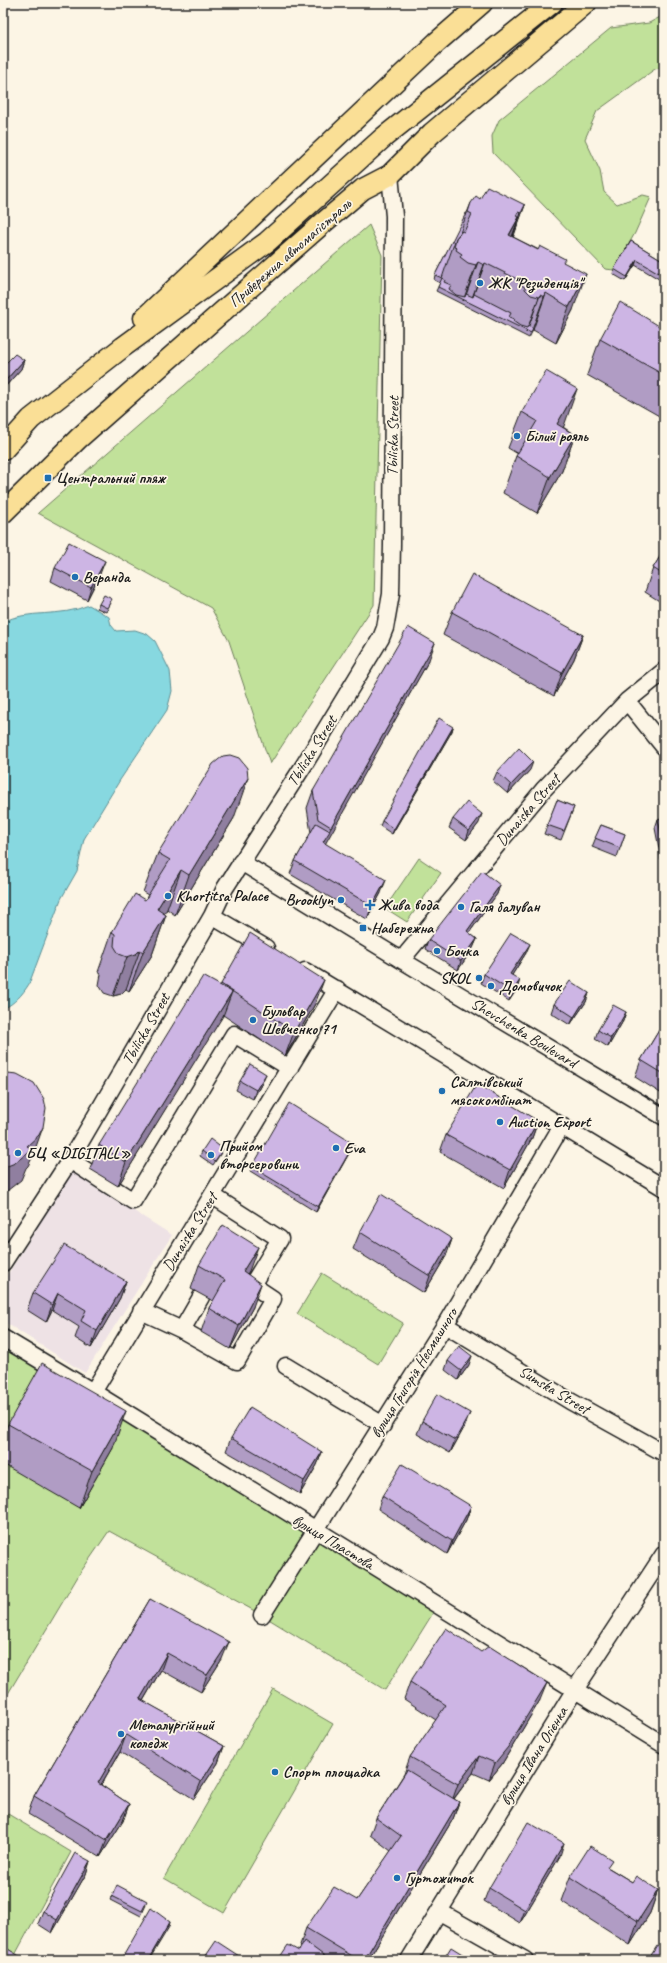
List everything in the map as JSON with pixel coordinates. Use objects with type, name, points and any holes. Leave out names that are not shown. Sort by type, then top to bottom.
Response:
[{"type":"main road","points":[[78,381],[437,42],[482,3]]},
{"type":"main road","name":"Прибережна автомагістраль","points":[[3,450],[31,419],[78,381],[267,242],[384,137],[552,3]]},
{"type":"main road","name":"Прибережна автомагістраль","points":[[3,514],[79,438],[323,223],[363,189],[390,175],[432,133],[586,3]]},
{"type":"main road","points":[[384,137],[390,175]]},
{"type":"street","name":"Tbiliska Street","points":[[3,1263],[70,1160],[212,916],[225,888],[304,765],[381,638],[389,612],[391,594],[394,383],[394,216],[390,175]]},
{"type":"street","name":"Dunaiska Street","points":[[403,961],[408,952],[543,790],[626,701],[664,671]]},
{"type":"street","points":[[626,701],[664,747]]},
{"type":"street","name":"Shevchenka Boulevard","points":[[241,862],[664,1117]]},
{"type":"street","points":[[212,916],[337,989],[561,1127],[664,1188]]},
{"type":"street","name":"Dunaiska Street","points":[[93,1392],[337,989]]},
{"type":"street","points":[[70,1160],[133,1201],[234,1034],[290,1068]]},
{"type":"street","points":[[650,1108],[664,1101]]},
{"type":"street","name":"вулиця Григорія Несмашного","points":[[262,1615],[314,1530],[383,1425],[445,1325],[561,1127]]},
{"type":"street","points":[[141,1311],[182,1330],[237,1361],[273,1299],[252,1285],[280,1239],[213,1196]]},
{"type":"street","points":[[182,1330],[201,1297]]},
{"type":"street","name":"Sumska Street","points":[[445,1325],[570,1401],[664,1453]]},
{"type":"street","name":"вулиця Пластова","points":[[3,1338],[93,1392],[314,1530],[438,1605],[574,1691],[664,1745]]},
{"type":"street","points":[[286,1366],[383,1425]]},
{"type":"street","name":"вулиця Івана Огієнка","points":[[409,1960],[440,1912],[574,1691],[664,1554]]},
{"type":"street","points":[[440,1912],[525,1960]]},
{"type":"shaded area","points":[[72,1172],[172,1235],[85,1373],[3,1321],[3,1282]]},
{"type":"green space","points":[[664,15],[664,67],[655,69],[597,111],[585,139],[600,171],[604,192],[617,204],[643,195],[651,197],[635,233],[614,270],[605,269],[493,153],[492,136],[499,120],[611,28],[649,23]]},
{"type":"green space","points":[[369,225],[382,255],[374,605],[270,764],[229,641],[211,608],[38,513]]},
{"type":"green space","points":[[419,858],[441,873],[407,922],[385,908]]},
{"type":"green space","points":[[322,1273],[403,1323],[378,1364],[297,1314]]},
{"type":"green space","points":[[3,1331],[438,1605],[385,1690],[262,1615],[109,1531],[80,1573],[3,1702]]},
{"type":"green space","points":[[273,1689],[333,1724],[224,1913],[164,1878]]},
{"type":"green space","points":[[3,1811],[71,1852],[15,1955],[3,1947]]},
{"type":"water","points":[[89,605],[109,617],[111,625],[116,631],[135,630],[147,634],[155,641],[170,671],[172,691],[167,710],[120,780],[84,839],[77,871],[61,899],[29,984],[18,998],[3,1009],[3,622],[23,616],[67,611]]},
{"type":"building","points":[[487,186],[525,205],[521,213],[518,212],[516,216],[519,217],[509,235],[538,250],[540,246],[565,259],[563,262],[586,274],[569,307],[546,293],[544,297],[540,295],[539,297],[531,295],[525,287],[521,285],[523,282],[485,263],[484,265],[478,262],[476,265],[468,263],[460,257],[462,254],[456,250],[457,248],[454,247],[456,238],[462,231],[464,232],[472,214],[468,212],[471,203],[476,196],[480,199]]},
{"type":"building","points":[[466,213],[460,233],[456,238],[442,278],[435,275]]},
{"type":"building","points":[[631,241],[664,261],[664,276],[637,260],[627,277],[614,269]]},
{"type":"building","points":[[442,278],[445,280],[444,282],[451,285],[449,289],[456,295],[465,297],[466,294],[473,297],[474,294],[511,313],[509,317],[514,319],[513,321],[520,326],[527,328],[528,326],[533,329],[531,333],[438,287]]},
{"type":"building","points":[[620,302],[664,329],[664,375],[600,339]]},
{"type":"building","points":[[15,354],[24,360],[5,381],[3,378],[3,366]]},
{"type":"building","points":[[546,371],[577,389],[557,424],[575,435],[550,477],[516,456],[537,421],[522,412]]},
{"type":"building","points":[[69,542],[105,561],[91,587],[55,568]]},
{"type":"building","points":[[664,550],[664,575],[653,568]]},
{"type":"building","points":[[472,574],[583,635],[562,673],[452,612]]},
{"type":"building","points":[[104,595],[112,599],[107,608],[99,604]]},
{"type":"building","points":[[408,627],[435,643],[331,827],[318,819],[313,791]]},
{"type":"building","points":[[439,718],[453,727],[394,829],[382,821]]},
{"type":"building","points":[[519,748],[533,762],[511,785],[497,772]]},
{"type":"building","points":[[230,755],[239,758],[247,768],[248,778],[189,875],[181,870],[157,909],[166,915],[143,952],[140,950],[136,954],[127,957],[119,954],[114,946],[115,934],[112,932],[135,894],[145,900],[170,860],[158,853],[213,764],[223,756]]},
{"type":"building","points":[[557,800],[574,807],[564,831],[547,825]]},
{"type":"building","points":[[467,802],[482,814],[469,831],[453,819]]},
{"type":"building","points":[[664,818],[664,850],[658,819]]},
{"type":"building","points":[[316,823],[330,831],[323,842],[386,880],[372,906],[295,861]]},
{"type":"building","points":[[601,825],[625,834],[620,848],[595,838]]},
{"type":"building","points":[[482,871],[500,885],[467,931],[477,939],[461,961],[428,940]]},
{"type":"building","points":[[250,933],[324,980],[294,1032],[221,984]]},
{"type":"building","points":[[511,933],[530,944],[510,974],[520,980],[512,992],[484,974]]},
{"type":"building","points":[[203,976],[232,992],[126,1162],[99,1145]]},
{"type":"building","points":[[570,981],[589,993],[574,1017],[554,1004]]},
{"type":"building","points":[[613,1005],[626,1012],[611,1038],[598,1030]]},
{"type":"building","points":[[664,1022],[664,1074],[641,1060]]},
{"type":"building","points":[[250,1064],[266,1074],[256,1090],[240,1081]]},
{"type":"building","points":[[3,1074],[17,1074],[34,1083],[44,1099],[46,1108],[43,1127],[39,1135],[27,1146],[32,1149],[15,1163],[3,1167]]},
{"type":"building","points":[[477,1084],[538,1121],[510,1170],[446,1135]]},
{"type":"building","points":[[289,1103],[354,1144],[318,1207],[252,1167]]},
{"type":"building","name":"Прийом вторсеровини","points":[[210,1139],[223,1149],[215,1161],[202,1151]]},
{"type":"building","points":[[381,1194],[452,1239],[430,1276],[360,1232]]},
{"type":"building","points":[[223,1225],[258,1247],[243,1271],[261,1284],[239,1326],[209,1308],[225,1280],[199,1265]]},
{"type":"building","points":[[64,1245],[126,1281],[97,1331],[81,1321],[86,1310],[58,1293],[52,1305],[33,1293]]},
{"type":"building","points":[[459,1346],[472,1356],[461,1371],[448,1361]]},
{"type":"building","points":[[42,1363],[126,1411],[92,1471],[8,1424]]},
{"type":"building","points":[[437,1394],[470,1413],[455,1440],[422,1421]]},
{"type":"building","points":[[250,1407],[322,1452],[304,1481],[231,1438]]},
{"type":"building","points":[[402,1464],[471,1506],[452,1541],[382,1496]]},
{"type":"building","name":"Металургійний коледж","points":[[150,1599],[229,1642],[207,1675],[167,1653],[140,1699],[224,1746],[201,1782],[126,1735],[98,1783],[129,1804],[107,1840],[34,1796]]},
{"type":"building","points":[[446,1628],[481,1652],[489,1646],[547,1683],[508,1747],[495,1763],[479,1756],[458,1784],[410,1757],[446,1705],[410,1682]]},
{"type":"building","name":"Гуртожиток","points":[[407,1770],[459,1802],[364,1960],[359,1960],[306,1928],[334,1887],[357,1900],[401,1836],[376,1818]]},
{"type":"building","points":[[528,1822],[564,1843],[525,1910],[489,1888]]},
{"type":"building","points":[[590,1846],[612,1860],[607,1867],[632,1882],[636,1876],[658,1890],[638,1921],[570,1877]]},
{"type":"building","points":[[75,1853],[90,1861],[57,1920],[43,1911]]},
{"type":"building","points":[[117,1885],[147,1901],[142,1911],[112,1896]]},
{"type":"building","points":[[151,1908],[170,1922],[148,1960],[121,1960]]},
{"type":"building","points":[[216,1941],[239,1956],[237,1960],[203,1960]]},
{"type":"building","points":[[304,1941],[330,1960],[278,1960],[288,1945],[299,1951]]},
{"type":"building","points":[[3,1946],[26,1960],[3,1960]]},
{"type":"building","points":[[657,1946],[664,1950],[664,1960],[648,1960]]},
{"type":"building","points":[[451,1947],[472,1960],[443,1960]]},
{"type":"place","name":"ЖК \"Резиденція\"","points":[[480,283]]},
{"type":"place","name":"Білий рояль","points":[[517,436]]},
{"type":"place","name":"Центральний пляж","points":[[48,478]]},
{"type":"place","name":"Веранда","points":[[75,577]]},
{"type":"place","name":"Khortitsa Palace","points":[[168,896]]},
{"type":"place","name":"Brooklyn","points":[[341,900]]},
{"type":"place","name":"Жива вода","points":[[370,905]]},
{"type":"place","name":"Галя балуван","points":[[461,907]]},
{"type":"place","name":"Набережна","points":[[363,928]]},
{"type":"place","name":"Бочка","points":[[437,951]]},
{"type":"place","name":"SKOL","points":[[479,978]]},
{"type":"place","name":"Домовичок","points":[[491,986]]},
{"type":"place","name":"Бульвар Шевченко 71","points":[[253,1020]]},
{"type":"place","name":"Салтівський мясокомбінат","points":[[442,1091]]},
{"type":"place","name":"Auction Export","points":[[500,1122]]},
{"type":"place","name":"Eva","points":[[336,1148]]},
{"type":"place","name":"БЦ «DIGITALL»","points":[[18,1153]]},
{"type":"place","name":"Прийом вторсеровини","points":[[211,1155]]},
{"type":"place","name":"Металургійний коледж","points":[[121,1734]]},
{"type":"place","name":"Спорт площадка","points":[[275,1772]]},
{"type":"place","name":"Гуртожиток","points":[[397,1878]]}]
